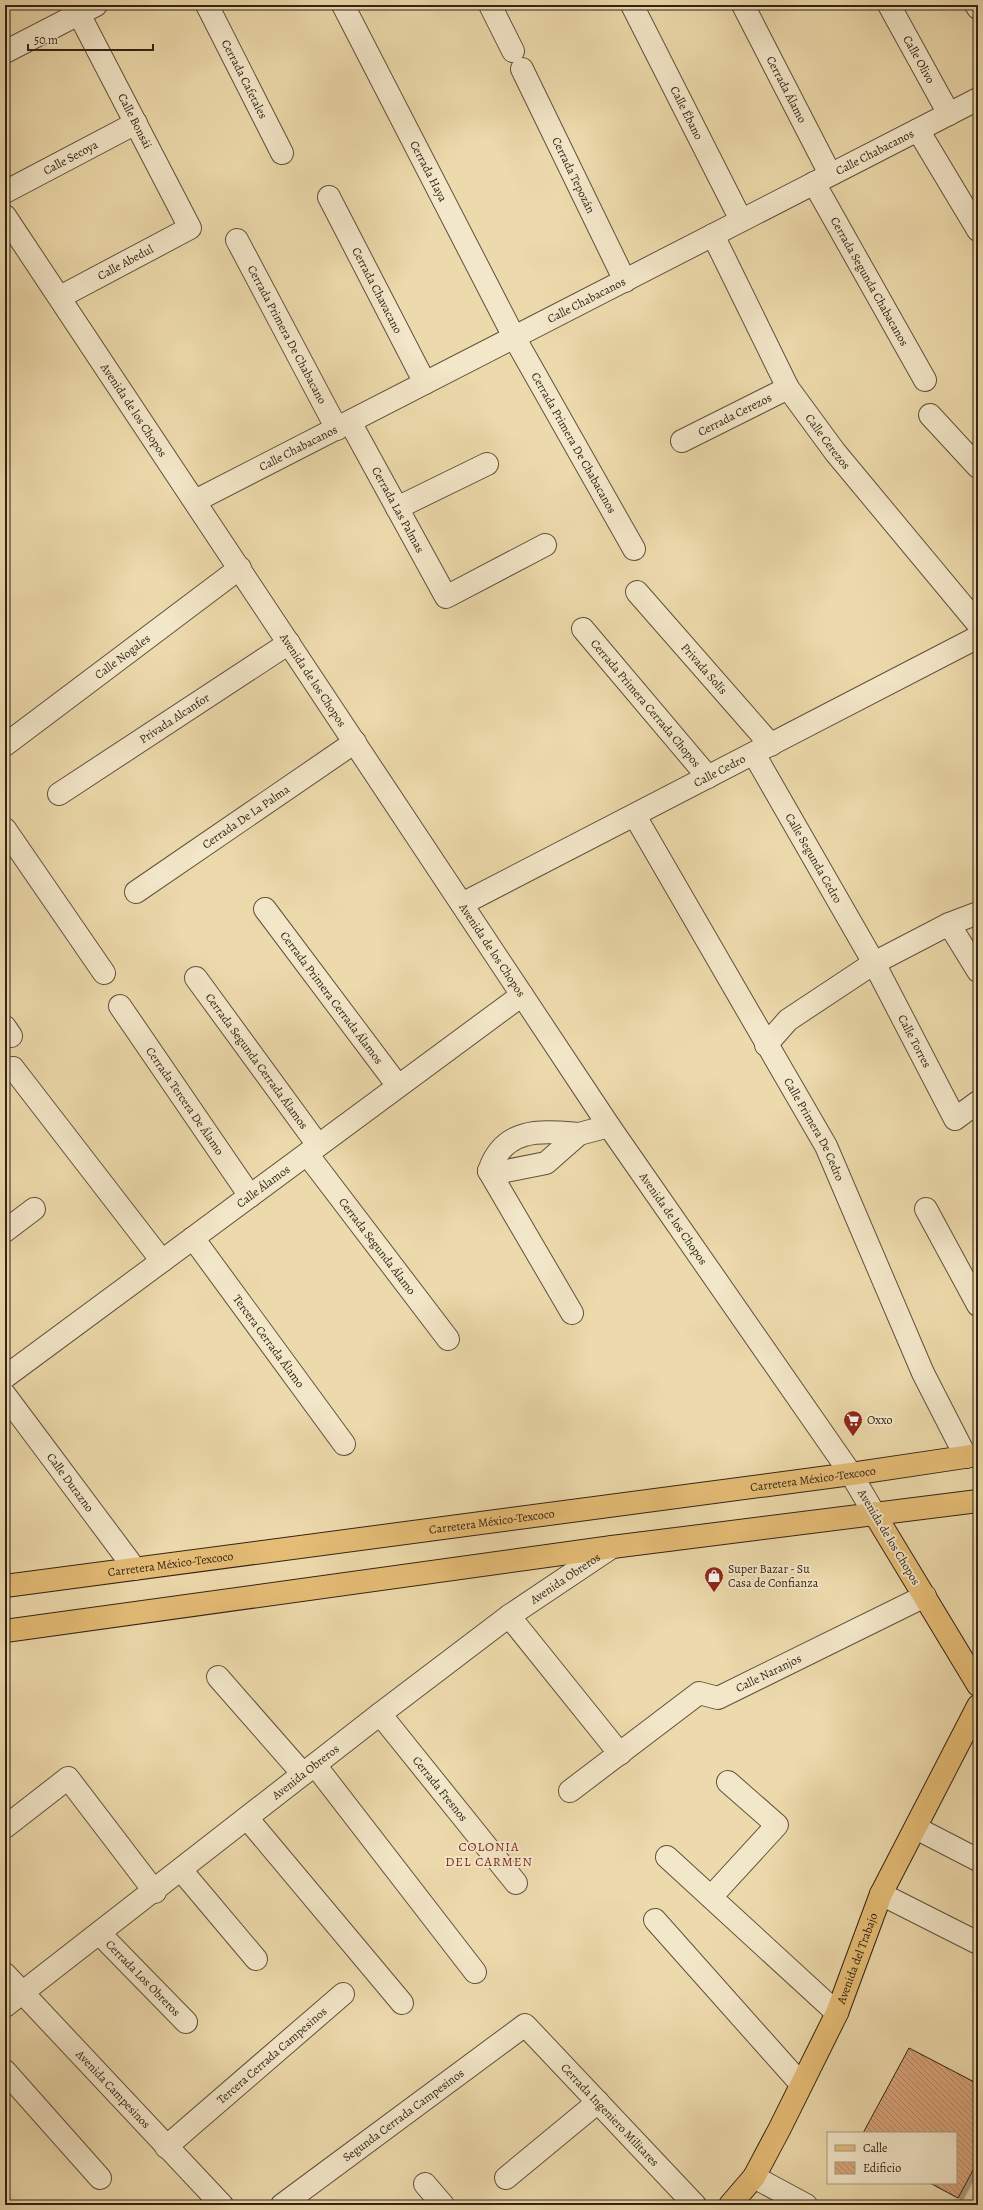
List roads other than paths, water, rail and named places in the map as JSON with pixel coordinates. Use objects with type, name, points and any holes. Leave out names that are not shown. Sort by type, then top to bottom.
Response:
[{"type":"main road","name":"Carretera México-Texcoco","points":[[5,1586],[851,1474],[972,1456]]},
{"type":"main road","points":[[5,1631],[612,1547],[978,1501]]},
{"type":"main road","name":"Avenida de los Chopos","points":[[874,1513],[978,1685]]},
{"type":"main road","name":"Avenida del Trabajo","points":[[730,2205],[754,2177],[837,2013],[880,1894],[916,1828],[978,1706]]},
{"type":"street","name":"Cerrada Cafetales","points":[[207,5],[282,153]]},
{"type":"street","name":"Cerrada Haya","points":[[343,5],[514,337]]},
{"type":"street","name":"Cerrada Tepozán","points":[[490,5],[625,281]]},
{"type":"street","name":"Calle Ébano","points":[[632,5],[741,220]]},
{"type":"street","name":"Cerrada Álamo","points":[[743,5],[822,179]]},
{"type":"street","name":"Calle Olivo","points":[[889,5],[948,114]]},
{"type":"street","points":[[5,52],[88,9]]},
{"type":"street","name":"Calle Bonsái","points":[[88,9],[136,124],[190,228]]},
{"type":"street","name":"Calle Chabacanos","points":[[195,501],[978,99]]},
{"type":"street","name":"Calle Secoya","points":[[5,192],[136,124]]},
{"type":"street","points":[[918,130],[978,230]]},
{"type":"street","name":"Cerrada Segunda Chabacanos","points":[[822,179],[925,380]]},
{"type":"street","name":"Cerrada Chavacano","points":[[329,197],[425,383]]},
{"type":"street","name":"Avenida de los Chopos","points":[[5,216],[609,1126],[851,1474],[874,1513]]},
{"type":"street","name":"Calle Abedul","points":[[60,297],[190,228]]},
{"type":"street","name":"Calle Cerezos","points":[[713,235],[788,388],[835,452],[978,624]]},
{"type":"street","name":"Cerrada Primera De Chabacano","points":[[237,240],[344,425]]},
{"type":"street","name":"Cerrada Primera De Chabacanos","points":[[514,337],[634,548]]},
{"type":"street","name":"Cerrada Cerezos","points":[[682,441],[788,388]]},
{"type":"street","points":[[930,415],[978,467]]},
{"type":"street","name":"Cerrada Las Palmas","points":[[344,425],[397,508],[446,597],[545,545]]},
{"type":"street","points":[[397,508],[487,464]]},
{"type":"street","name":"Calle Nogales","points":[[5,745],[240,568]]},
{"type":"street","name":"Privada Solís","points":[[637,592],[763,750]]},
{"type":"street","name":"Cerrada Primera Cerrada Chopos","points":[[582,630],[708,777]]},
{"type":"street","name":"Calle Cedro","points":[[462,904],[763,750],[978,637]]},
{"type":"street","name":"Privada Alcanfor","points":[[60,794],[289,643]]},
{"type":"street","name":"Cerrada De La Palma","points":[[136,892],[355,742]]},
{"type":"street","name":"Calle Segunda Cedro","points":[[763,750],[874,963]]},
{"type":"street","name":"Calle Primera De Cedro","points":[[634,816],[826,1146],[923,1373],[972,1456]]},
{"type":"street","points":[[5,829],[104,973]]},
{"type":"street","name":"Cerrada Primera Cerrada Álamos","points":[[265,909],[398,1086]]},
{"type":"street","points":[[766,1045],[788,1020],[874,963],[949,924],[978,913]]},
{"type":"street","points":[[949,924],[978,971]]},
{"type":"street","name":"Calle Torres","points":[[874,963],[955,1118],[978,1102]]},
{"type":"street","name":"Cerrada Segunda Cerrada Álamos","points":[[196,978],[312,1149]]},
{"type":"street","name":"Calle Álamos","points":[[5,1377],[522,995]]},
{"type":"street","name":"Cerrada Tercera De Álamo","points":[[120,1006],[250,1196]]},
{"type":"street","points":[[13,1068],[162,1261]]},
{"type":"street","points":[[488,1171],[494,1155],[506,1143],[528,1133],[551,1132],[579,1134],[609,1126]]},
{"type":"street","points":[[488,1171],[501,1172],[546,1163],[579,1134]]},
{"type":"street","name":"Cerrada Segunda Álamo","points":[[312,1149],[448,1339]]},
{"type":"street","points":[[488,1171],[572,1313]]},
{"type":"street","points":[[5,1231],[34,1209]]},
{"type":"street","points":[[926,1209],[978,1305]]},
{"type":"street","name":"Tercera Cerrada Álamo","points":[[193,1238],[344,1444]]},
{"type":"street","name":"Calle Durazno","points":[[5,1396],[135,1569]]},
{"type":"street","name":"Avenida Obreros","points":[[5,2006],[154,1892],[380,1714],[509,1616],[612,1547]]},
{"type":"street","name":"Calle Naranjos","points":[[570,1792],[699,1694],[718,1698],[925,1596]]},
{"type":"street","points":[[509,1616],[620,1754]]},
{"type":"street","points":[[218,1678],[309,1769],[475,1972]]},
{"type":"street","name":"Cerrada Fresnos","points":[[380,1714],[516,1883]]},
{"type":"street","points":[[5,1827],[68,1778],[154,1892]]},
{"type":"street","points":[[711,1897],[778,1825],[728,1782]]},
{"type":"street","points":[[247,1818],[402,2003]]},
{"type":"street","points":[[916,1828],[978,1860]]},
{"type":"street","points":[[668,1856],[837,2013]]},
{"type":"street","points":[[182,1870],[256,1959]]},
{"type":"street","points":[[880,1894],[978,1943]]},
{"type":"street","points":[[655,1920],[801,2084]]},
{"type":"street","name":"Cerrada Los Obreros","points":[[99,1934],[186,2022]]},
{"type":"street","name":"Avenida Campesinos","points":[[5,1974],[22,1994],[222,2205]]},
{"type":"street","name":"Tercera Cerrada Campesinos","points":[[166,2146],[343,1994]]},
{"type":"street","name":"Cerrada Ingeniero Militares","points":[[525,2025],[694,2205]]},
{"type":"street","name":"Segunda Cerrada Campesinos","points":[[282,2205],[525,2025]]},
{"type":"street","points":[[5,2071],[100,2178]]},
{"type":"street","points":[[506,2178],[598,2102]]},
{"type":"street","points":[[754,2177],[806,2205]]},
{"type":"street","points":[[425,2184],[443,2205]]},
{"type":"place","name":"Oxxo","points":[[853,1437]]},
{"type":"place","name":"Super Bazar - Su Casa de Confianza","points":[[714,1593]]},
{"type":"district","name":"COLONIA DEL CARMEN","points":[[489,1854]]}]
